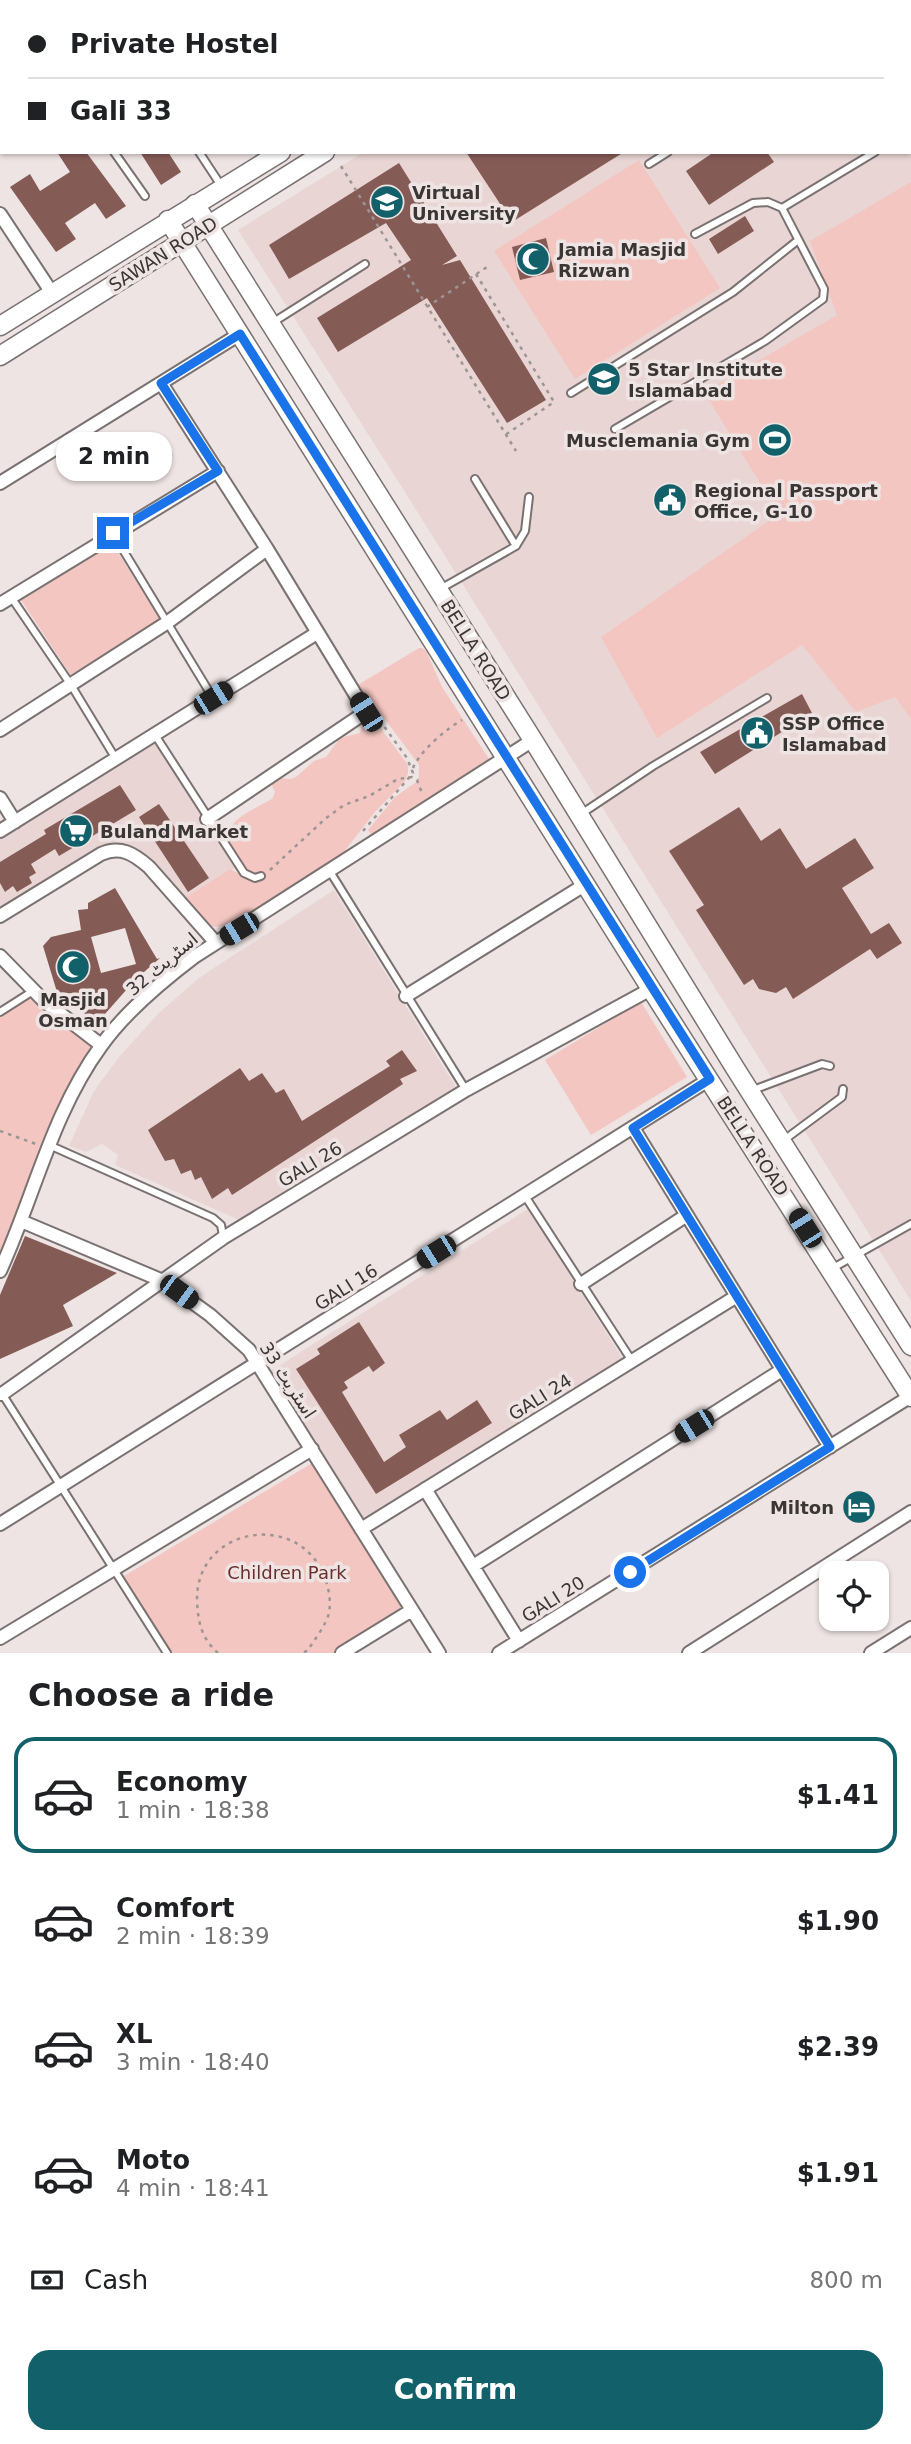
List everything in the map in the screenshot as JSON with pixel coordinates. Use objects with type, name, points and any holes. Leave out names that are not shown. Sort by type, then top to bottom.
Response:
[{"type":"street","name":"SAWAN ROAD","points":[[0,326],[278,154]]},
{"type":"street","name":"SAWAN ROAD","points":[[0,356],[322,154]]},
{"type":"street","name":"BELLA ROAD","points":[[195,204],[911,1346]]},
{"type":"street","points":[[0,214],[52,293]]},
{"type":"street","name":"BELLA ROAD","points":[[168,220],[911,1397]]},
{"type":"street","points":[[0,483],[240,334]]},
{"type":"street","points":[[161,383],[267,549],[366,712],[207,819]]},
{"type":"street","points":[[324,467],[351,452]]},
{"type":"street","points":[[6,600],[218,471]]},
{"type":"street","points":[[0,730],[168,622],[267,549]]},
{"type":"street","points":[[0,831],[317,633]]},
{"type":"street","name":"اسٹریٹ 32","points":[[0,1271],[48,1147],[76,1086],[101,1045],[164,981],[216,943],[533,740]]},
{"type":"street","points":[[0,798],[15,822]]},
{"type":"street","points":[[0,916],[101,854],[122,850],[138,857],[149,867],[216,943]]},
{"type":"street","points":[[406,996],[586,884]]},
{"type":"street","points":[[636,965],[662,949]]},
{"type":"street","points":[[0,956],[33,991],[101,1045]]},
{"type":"street","name":"GALI 26","points":[[1,1393],[163,1280],[222,1231],[238,1229],[466,1090],[651,989]]},
{"type":"street","name":"GALI 16","points":[[0,1524],[710,1079]]},
{"type":"street","points":[[633,1128],[830,1447]]},
{"type":"street","points":[[753,1146],[779,1136]]},
{"type":"street","points":[[581,1284],[687,1215]]},
{"type":"street","name":"اسٹریٹ 33","points":[[21,1221],[163,1280],[210,1315],[249,1350],[439,1653]]},
{"type":"street","name":"GALI 24","points":[[361,1528],[737,1296]]},
{"type":"street","points":[[473,1566],[782,1370]]},
{"type":"street","name":"GALI 20","points":[[499,1653],[911,1397]]},
{"type":"street","points":[[0,1638],[312,1449]]},
{"type":"street","points":[[425,1489],[519,1641]]},
{"type":"street","points":[[689,1653],[911,1512]]},
{"type":"street","points":[[342,1653],[411,1610]]},
{"type":"street","points":[[871,1653],[911,1628]]},
{"type":"lane","points":[[115,154],[145,196]]},
{"type":"lane","points":[[200,154],[223,188]]},
{"type":"lane","points":[[649,164],[665,154]]},
{"type":"lane","points":[[782,208],[872,154]]},
{"type":"lane","points":[[615,429],[765,341],[823,299],[824,289],[782,208],[768,202],[753,203],[695,234]]},
{"type":"lane","points":[[571,393],[733,292],[797,240]]},
{"type":"lane","points":[[270,324],[365,264]]},
{"type":"lane","points":[[475,479],[516,546]]},
{"type":"lane","points":[[438,589],[516,546],[525,531],[529,497]]},
{"type":"lane","points":[[113,533],[213,698]]},
{"type":"lane","points":[[6,600],[71,685],[116,759]]},
{"type":"lane","points":[[579,815],[653,766],[767,698]]},
{"type":"lane","points":[[155,734],[244,873],[255,878],[261,876]]},
{"type":"lane","points":[[329,870],[466,1090]]},
{"type":"lane","points":[[0,1012],[33,991]]},
{"type":"lane","points":[[750,1091],[822,1064],[830,1066]]},
{"type":"lane","points":[[779,1136],[842,1097],[843,1089]]},
{"type":"lane","points":[[48,1147],[213,1218],[222,1231]]},
{"type":"lane","points":[[525,1196],[632,1361]]},
{"type":"lane","points":[[831,1269],[911,1224]]},
{"type":"lane","points":[[1,1393],[167,1653]]},
{"type":"path","points":[[341,166],[516,451]]},
{"type":"path","points":[[427,307],[487,267]]},
{"type":"path","points":[[477,274],[554,402],[505,435]]},
{"type":"path","points":[[359,837],[412,777],[414,764],[441,735],[478,710]]},
{"type":"path","points":[[366,712],[381,720],[413,768]]},
{"type":"path","points":[[412,777],[419,785],[425,809]]},
{"type":"path","points":[[261,876],[334,812],[398,779],[412,777]]},
{"type":"path","points":[[0,1131],[48,1147]]},
{"type":"path","points":[[218,1653],[209,1645],[199,1628],[197,1583],[205,1566],[231,1540],[254,1535],[295,1540],[321,1566],[329,1591],[329,1613],[308,1650],[303,1653]]},
{"type":"shaded area","points":[[361,154],[911,154],[911,1301],[403,489],[238,230]]},
{"type":"shaded area","name":"Buland Market","points":[[155,734],[239,866],[179,902],[149,867],[116,850],[0,916],[0,831]]},
{"type":"shaded area","points":[[334,890],[456,1087],[239,1220],[115,1165],[118,1155],[102,1144],[86,1152],[69,1146],[94,1091],[119,1057],[158,1014],[199,978]]},
{"type":"shaded area","points":[[528,1209],[623,1359],[364,1524],[269,1372]]},
{"type":"green space","points":[[639,160],[720,288],[575,379],[494,251]]},
{"type":"green space","points":[[911,182],[911,719],[895,697],[856,712],[802,645],[657,738],[601,637],[779,514],[704,392],[837,315],[810,241]]},
{"type":"green space","points":[[111,541],[162,623],[72,677],[19,597]]},
{"type":"green space","points":[[419,648],[426,651],[442,687],[491,762],[373,837],[368,830],[395,797],[415,783],[419,777],[419,765],[384,718],[369,708],[356,686]]},
{"type":"green space","points":[[367,719],[376,722],[408,765],[408,773],[405,781],[375,812],[343,853],[228,926],[209,927],[179,902],[230,869],[249,879],[261,880],[263,877],[251,874],[239,859],[229,836],[230,828],[244,814],[272,799],[275,792],[271,783],[277,778],[296,777],[314,761],[326,757],[340,738],[360,733],[363,722]]},
{"type":"green space","points":[[33,991],[101,1045],[83,1073],[0,1271],[0,1012]]},
{"type":"green space","points":[[641,1002],[687,1077],[591,1135],[545,1060]]},
{"type":"green space","name":"Children Park","points":[[314,1462],[408,1613],[343,1653],[172,1653],[124,1576]]},
{"type":"building","points":[[58,154],[87,154],[126,206],[106,219],[95,203],[65,223],[76,239],[56,252],[10,187],[30,174],[40,191],[70,172]]},
{"type":"building","points":[[141,154],[169,154],[181,172],[161,185]]},
{"type":"building","points":[[467,154],[621,154],[512,222]]},
{"type":"building","points":[[711,154],[768,154],[774,162],[709,205],[686,171]]},
{"type":"building","points":[[399,163],[457,256],[442,265],[460,260],[546,400],[507,423],[427,298],[338,352],[317,318],[411,260],[386,223],[289,279],[269,245]]},
{"type":"building","points":[[745,216],[754,231],[718,254],[709,239]]},
{"type":"building","name":"Jamia Masjid Rizwan","points":[[546,238],[554,272],[520,280],[512,247]]},
{"type":"building","name":"SSP Office Islamabad","points":[[802,694],[812,713],[715,774],[700,752]]},
{"type":"building","points":[[120,785],[136,810],[59,856],[55,849],[31,864],[36,873],[29,877],[32,883],[17,892],[13,886],[5,892],[0,883],[0,862],[46,834],[44,830]]},
{"type":"building","points":[[159,804],[209,878],[188,892],[139,817]]},
{"type":"building","points":[[739,807],[761,841],[780,828],[806,869],[855,838],[874,868],[842,888],[871,934],[889,923],[902,943],[877,959],[870,949],[793,999],[786,987],[776,993],[759,989],[753,979],[744,985],[696,910],[704,905],[669,851]]},
{"type":"building","points":[[115,888],[157,959],[160,958],[135,980],[97,1023],[76,1007],[76,994],[57,992],[43,946],[51,937],[81,930],[78,910],[88,909],[88,903]],"holes":[[[125,928],[136,964],[101,973],[91,937]]]},
{"type":"building","points":[[402,1050],[417,1071],[400,1079],[403,1084],[232,1195],[228,1188],[212,1199],[201,1177],[195,1180],[191,1170],[181,1174],[174,1159],[165,1161],[148,1130],[240,1068],[249,1081],[262,1073],[276,1093],[284,1089],[302,1121],[390,1066],[386,1061]]},
{"type":"building","points":[[25,1236],[117,1273],[63,1305],[73,1326],[0,1359],[0,1295]]},
{"type":"building","points":[[359,1322],[385,1363],[373,1372],[369,1366],[344,1382],[348,1388],[342,1392],[384,1462],[406,1447],[399,1435],[440,1410],[447,1420],[477,1400],[492,1423],[376,1494],[296,1369],[320,1354],[317,1349]]},
{"type":"place","name":"Virtual University","points":[[387,202]]},
{"type":"place","name":"Jamia Masjid Rizwan","points":[[533,259]]},
{"type":"place","name":"5 Star Institute Islamabad","points":[[604,379]]},
{"type":"place","name":"Musclemania Gym","points":[[775,440]]},
{"type":"place","name":"Regional Passport Office, G-10","points":[[670,500]]},
{"type":"place","name":"SSP Office Islamabad","points":[[757,733]]},
{"type":"place","name":"Buland Market","points":[[76,831]]},
{"type":"place","name":"Masjid Osman","points":[[73,967]]},
{"type":"place","name":"Milton","points":[[859,1507]]},
{"type":"route","points":[[113,533],[218,471],[161,383],[240,334],[710,1079],[633,1128],[830,1447],[630,1572]]}]
